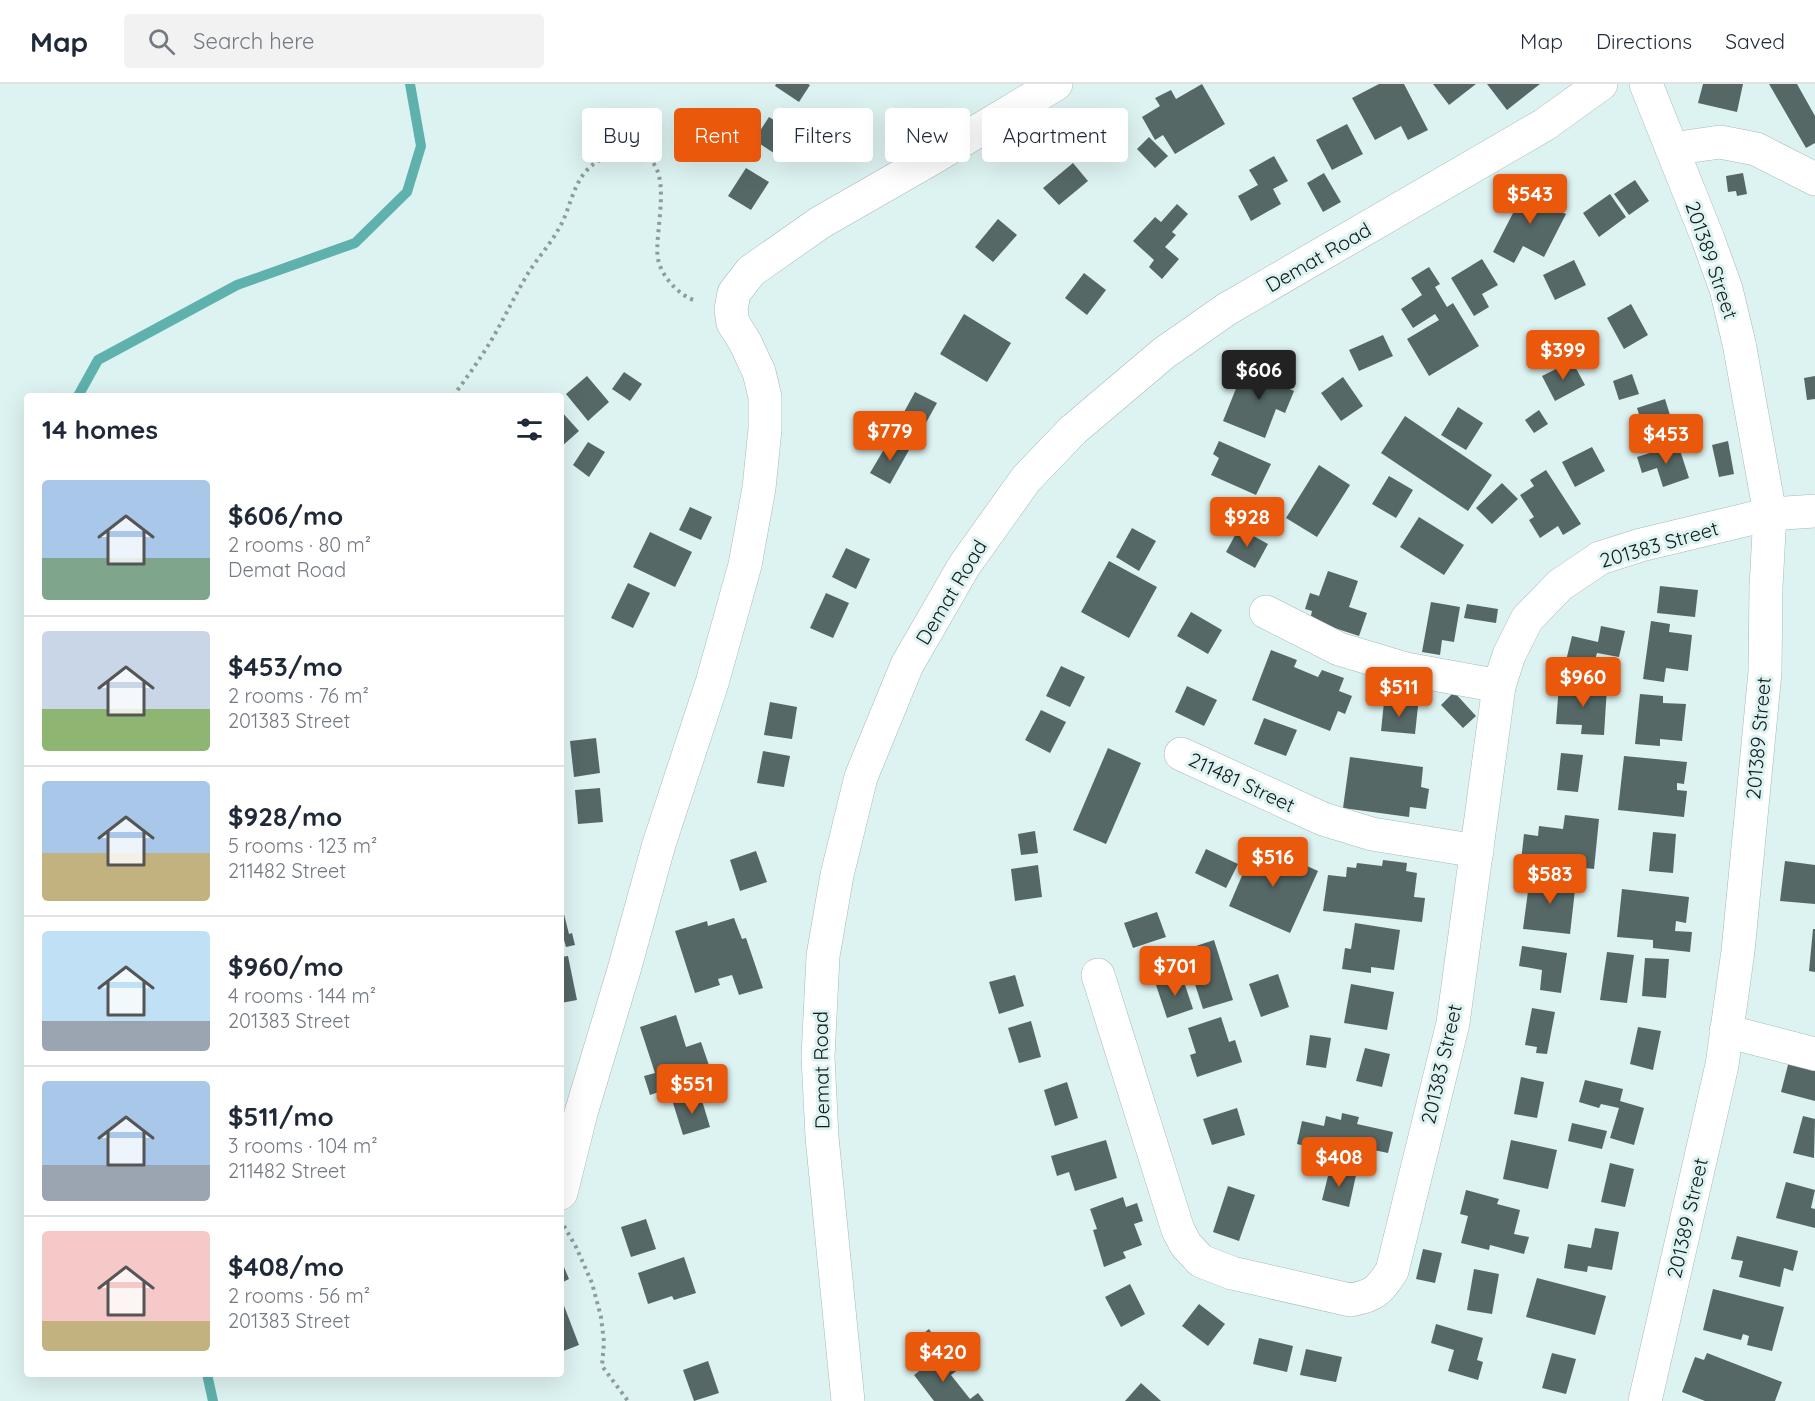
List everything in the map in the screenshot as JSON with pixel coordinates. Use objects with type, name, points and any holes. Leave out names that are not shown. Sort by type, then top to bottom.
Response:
[{"type":"street","points":[[564,1181],[581,1113],[659,844],[712,683],[745,565],[759,488],[765,429],[765,397],[759,372],[733,323],[731,309],[734,293],[751,271],[813,228],[1056,84]]},
{"type":"street","name":"Demat Road","points":[[848,1401],[822,1137],[818,1058],[823,956],[837,875],[861,777],[907,665],[963,566],[1026,479],[1073,430],[1164,353],[1227,309],[1544,125],[1601,84]]},
{"type":"street","name":"201389 Street","points":[[1645,1401],[1722,1065],[1738,951],[1765,672],[1770,514],[1739,344],[1726,289],[1646,84]]},
{"type":"street","points":[[1672,149],[1720,142],[1756,148],[1815,179]]},
{"type":"street","name":"201383 Street","points":[[1098,975],[1178,1230],[1186,1245],[1201,1262],[1232,1273],[1350,1300],[1366,1298],[1381,1288],[1392,1271],[1453,1023],[1499,686],[1509,655],[1527,619],[1560,585],[1600,558],[1641,545],[1770,514],[1815,511]]},
{"type":"street","points":[[1266,612],[1339,649],[1406,669],[1499,686]]},
{"type":"street","name":"211481 Street","points":[[1181,754],[1323,819],[1372,834],[1477,851]]},
{"type":"street","points":[[1726,1031],[1815,1054]]},
{"type":"path","points":[[455,393],[482,356],[528,274],[559,230],[579,181],[588,168],[604,158],[621,154],[640,154],[653,164],[660,179],[658,259],[664,273],[673,286],[691,299],[731,309]]},
{"type":"path","points":[[564,1227],[592,1283],[601,1317],[604,1342],[603,1366],[628,1401]]},
{"type":"building","points":[[776,84],[810,85],[799,102],[775,86]]},
{"type":"building","points":[[1202,84],[1225,124],[1175,154],[1163,135],[1155,140],[1142,117],[1160,106],[1155,98],[1171,90],[1176,99]]},
{"type":"building","points":[[1379,84],[1404,84],[1428,130],[1408,140],[1401,126],[1375,140],[1352,98]]},
{"type":"building","points":[[1433,84],[1476,84],[1449,105]]},
{"type":"building","points":[[1487,84],[1540,84],[1507,110]]},
{"type":"building","points":[[1703,84],[1743,84],[1737,112],[1698,103]]},
{"type":"building","points":[[1769,84],[1797,84],[1815,116],[1815,143],[1806,148]]},
{"type":"building","points":[[769,117],[773,120],[773,152],[761,145],[761,129]]},
{"type":"building","points":[[1347,124],[1363,154],[1332,170],[1316,140]]},
{"type":"building","points":[[1149,137],[1168,156],[1155,168],[1137,149]]},
{"type":"building","points":[[1274,156],[1288,181],[1273,189],[1281,204],[1251,221],[1238,196],[1258,185],[1249,170]]},
{"type":"building","points":[[1073,163],[1088,181],[1059,205],[1043,188]]},
{"type":"building","points":[[746,168],[769,182],[751,210],[728,196]]},
{"type":"building","points":[[1324,173],[1341,202],[1323,212],[1307,183]]},
{"type":"building","points":[[1743,173],[1747,194],[1737,196],[1736,191],[1728,192],[1726,176]]},
{"type":"building","points":[[1530,180],[1551,191],[1545,204],[1566,214],[1544,257],[1523,246],[1514,263],[1493,252]]},
{"type":"building","points":[[1635,180],[1649,201],[1629,215],[1614,194]]},
{"type":"building","points":[[1610,194],[1626,217],[1599,237],[1583,213]]},
{"type":"building","points":[[1177,204],[1188,214],[1172,232],[1176,235],[1165,247],[1179,259],[1162,279],[1149,267],[1154,260],[1133,241],[1155,217],[1161,222]]},
{"type":"building","points":[[998,219],[1017,235],[993,262],[975,247]]},
{"type":"building","points":[[1482,259],[1498,285],[1482,294],[1489,307],[1474,316],[1451,278]]},
{"type":"building","points":[[1574,260],[1586,285],[1555,300],[1543,275]]},
{"type":"building","points":[[1429,267],[1440,284],[1435,287],[1447,307],[1453,303],[1479,346],[1429,376],[1407,339],[1439,320],[1435,314],[1413,328],[1401,309],[1422,295],[1411,278]]},
{"type":"building","points":[[1084,273],[1106,290],[1087,315],[1065,298]]},
{"type":"building","points":[[1631,304],[1648,335],[1624,349],[1607,318]]},
{"type":"building","points":[[964,314],[1011,343],[987,382],[940,354]]},
{"type":"building","points":[[1383,335],[1393,356],[1359,371],[1349,350]]},
{"type":"building","points":[[1572,361],[1585,385],[1555,401],[1542,376]]},
{"type":"building","points":[[1263,366],[1292,377],[1287,388],[1294,391],[1285,413],[1276,409],[1265,438],[1223,421],[1243,371],[1258,377]]},
{"type":"building","points":[[624,372],[642,384],[630,401],[612,389]]},
{"type":"building","points":[[1632,374],[1639,394],[1619,400],[1613,381]]},
{"type":"building","points":[[587,376],[609,402],[588,421],[566,394]]},
{"type":"building","points":[[1815,376],[1815,399],[1807,400],[1804,378]]},
{"type":"building","points":[[1343,377],[1363,406],[1341,421],[1321,393]]},
{"type":"building","points":[[915,392],[937,403],[918,437],[897,425]]},
{"type":"building","points":[[1665,399],[1676,434],[1648,443],[1637,408]]},
{"type":"building","points":[[1458,407],[1483,423],[1466,450],[1441,435]]},
{"type":"building","points":[[1539,410],[1548,424],[1534,433],[1525,420]]},
{"type":"building","points":[[564,414],[579,431],[564,444]]},
{"type":"building","points":[[1405,416],[1492,475],[1468,511],[1381,453]]},
{"type":"building","points":[[890,439],[909,450],[890,484],[870,473]]},
{"type":"building","points":[[1219,441],[1271,464],[1256,495],[1211,475],[1219,458],[1213,454]]},
{"type":"building","points":[[1728,441],[1734,474],[1719,477],[1712,445]]},
{"type":"building","points":[[588,442],[605,452],[589,477],[573,465]]},
{"type":"building","points":[[1678,444],[1689,478],[1663,487],[1657,468],[1642,473],[1637,457]]},
{"type":"building","points":[[1592,447],[1605,471],[1575,487],[1562,462]]},
{"type":"building","points":[[1319,465],[1350,485],[1317,537],[1286,518]]},
{"type":"building","points":[[1546,470],[1581,524],[1563,535],[1558,526],[1540,538],[1529,520],[1534,517],[1520,495],[1534,486],[1530,480]]},
{"type":"building","points":[[1389,476],[1413,490],[1396,518],[1372,504]]},
{"type":"building","points":[[1502,483],[1518,499],[1492,524],[1476,508]]},
{"type":"building","points":[[690,507],[712,517],[701,540],[679,530]]},
{"type":"building","points":[[1419,517],[1464,545],[1444,575],[1400,547]]},
{"type":"building","points":[[1132,528],[1156,541],[1139,571],[1116,557]]},
{"type":"building","points":[[1239,528],[1268,544],[1255,568],[1226,552]]},
{"type":"building","points":[[650,532],[692,552],[675,587],[633,567]]},
{"type":"building","points":[[846,548],[870,559],[856,589],[832,577]]},
{"type":"building","points":[[1109,561],[1157,587],[1129,638],[1081,612]]},
{"type":"building","points":[[1328,571],[1358,581],[1349,607],[1367,613],[1359,636],[1310,620],[1312,611],[1305,609],[1310,593],[1319,596]]},
{"type":"building","points":[[628,583],[650,593],[633,628],[611,618]]},
{"type":"building","points":[[1660,586],[1698,590],[1695,617],[1657,613]]},
{"type":"building","points":[[826,593],[849,603],[833,638],[810,628]]},
{"type":"building","points":[[1431,602],[1460,607],[1454,642],[1442,640],[1440,655],[1422,652]]},
{"type":"building","points":[[1467,604],[1498,609],[1496,623],[1464,618]]},
{"type":"building","points":[[1191,612],[1222,630],[1208,654],[1177,636]]},
{"type":"building","points":[[1651,621],[1670,624],[1669,632],[1692,635],[1688,671],[1666,668],[1664,682],[1643,679]]},
{"type":"building","points":[[1601,626],[1625,631],[1619,657],[1597,653],[1591,675],[1564,669],[1572,636],[1598,642]]},
{"type":"building","points":[[1271,650],[1297,660],[1294,667],[1318,677],[1322,670],[1344,678],[1339,691],[1352,696],[1345,714],[1338,711],[1330,731],[1252,700]]},
{"type":"building","points":[[1061,666],[1085,677],[1070,707],[1046,696]]},
{"type":"building","points":[[1559,684],[1607,687],[1604,735],[1581,734],[1582,725],[1556,724]]},
{"type":"building","points":[[1187,686],[1217,700],[1204,726],[1175,712]]},
{"type":"building","points":[[1454,692],[1476,716],[1463,728],[1441,705]]},
{"type":"building","points":[[1640,694],[1663,696],[1663,703],[1686,704],[1682,741],[1660,739],[1660,746],[1635,744]]},
{"type":"building","points":[[770,702],[797,707],[792,739],[764,735]]},
{"type":"building","points":[[1384,702],[1418,706],[1415,734],[1381,731]]},
{"type":"building","points":[[1041,710],[1066,722],[1050,753],[1025,740]]},
{"type":"building","points":[[1264,718],[1297,730],[1286,756],[1254,744]]},
{"type":"building","points":[[596,738],[600,773],[574,777],[570,741]]},
{"type":"building","points":[[1108,748],[1141,763],[1106,844],[1073,830]]},
{"type":"building","points":[[763,751],[790,756],[784,787],[757,783]]},
{"type":"building","points":[[1561,753],[1583,755],[1578,792],[1557,790]]},
{"type":"building","points":[[1624,756],[1687,762],[1684,784],[1677,783],[1677,790],[1687,791],[1684,817],[1618,810]]},
{"type":"building","points":[[1350,757],[1423,767],[1421,787],[1429,789],[1426,809],[1410,807],[1409,817],[1343,808]]},
{"type":"building","points":[[600,788],[603,822],[578,824],[575,790]]},
{"type":"building","points":[[1565,815],[1599,819],[1594,869],[1521,861],[1524,834],[1538,836],[1539,826],[1563,829]]},
{"type":"building","points":[[1035,831],[1038,853],[1021,855],[1018,834]]},
{"type":"building","points":[[1653,832],[1676,834],[1673,873],[1649,871]]},
{"type":"building","points":[[1256,843],[1318,871],[1290,933],[1229,906]]},
{"type":"building","points":[[1206,849],[1238,864],[1226,888],[1195,873]]},
{"type":"building","points":[[756,851],[767,882],[740,891],[730,860]]},
{"type":"building","points":[[1383,860],[1407,863],[1406,871],[1417,873],[1414,897],[1425,898],[1422,922],[1323,911],[1328,875],[1346,877],[1347,867],[1356,868],[1357,863],[1382,866]]},
{"type":"building","points":[[1785,861],[1815,865],[1815,904],[1780,901]]},
{"type":"building","points":[[1038,865],[1042,897],[1015,901],[1011,869]]},
{"type":"building","points":[[1530,876],[1576,881],[1570,934],[1523,929]]},
{"type":"building","points":[[1622,889],[1689,897],[1686,923],[1676,921],[1675,931],[1692,932],[1690,952],[1653,948],[1653,940],[1617,937]]},
{"type":"building","points":[[1157,912],[1166,937],[1133,948],[1124,923]]},
{"type":"building","points":[[564,914],[569,934],[572,933],[575,945],[566,947]]},
{"type":"building","points":[[734,918],[742,939],[746,938],[763,988],[739,995],[732,975],[718,979],[720,985],[695,993],[675,931],[707,921],[708,926]]},
{"type":"building","points":[[1355,923],[1400,930],[1394,970],[1371,967],[1371,973],[1342,969],[1345,948],[1351,949]]},
{"type":"building","points":[[1813,929],[1815,929],[1815,972],[1809,971]]},
{"type":"building","points":[[1214,940],[1233,1000],[1203,1009],[1184,950]]},
{"type":"building","points":[[1522,946],[1567,953],[1561,993],[1540,990],[1542,970],[1519,966]]},
{"type":"building","points":[[1607,952],[1634,955],[1627,1003],[1600,1000]]},
{"type":"building","points":[[568,956],[577,1000],[564,1002],[564,957]]},
{"type":"building","points":[[1645,958],[1669,959],[1666,998],[1642,996]]},
{"type":"building","points":[[1278,974],[1289,1007],[1261,1017],[1249,984]]},
{"type":"building","points":[[1015,975],[1024,1006],[999,1014],[989,982]]},
{"type":"building","points":[[1182,976],[1193,1009],[1167,1018],[1156,985]]},
{"type":"building","points":[[1351,984],[1394,992],[1387,1030],[1344,1023]]},
{"type":"building","points":[[1532,1008],[1555,1012],[1547,1054],[1536,1053],[1537,1047],[1525,1045]]},
{"type":"building","points":[[676,1015],[686,1047],[701,1042],[712,1074],[650,1095],[644,1076],[655,1073],[640,1027]]},
{"type":"building","points":[[1221,1017],[1229,1042],[1235,1040],[1242,1062],[1197,1077],[1190,1055],[1196,1053],[1188,1028]]},
{"type":"building","points":[[1031,1021],[1041,1057],[1019,1063],[1008,1028]]},
{"type":"building","points":[[1638,1027],[1661,1031],[1653,1070],[1630,1064]]},
{"type":"building","points":[[1310,1035],[1331,1038],[1326,1068],[1306,1065]]},
{"type":"building","points":[[1365,1048],[1390,1054],[1382,1087],[1356,1081]]},
{"type":"building","points":[[1789,1061],[1815,1068],[1815,1101],[1781,1092]]},
{"type":"building","points":[[1521,1077],[1544,1082],[1537,1118],[1514,1114]]},
{"type":"building","points":[[1585,1080],[1623,1089],[1620,1101],[1644,1108],[1634,1145],[1610,1138],[1619,1108],[1601,1104],[1599,1108],[1579,1102]]},
{"type":"building","points":[[1067,1082],[1078,1118],[1055,1126],[1044,1090]]},
{"type":"building","points":[[700,1094],[710,1127],[683,1135],[673,1103]]},
{"type":"building","points":[[1237,1108],[1245,1135],[1212,1145],[1203,1119]]},
{"type":"building","points":[[1342,1113],[1359,1117],[1357,1124],[1393,1132],[1388,1153],[1369,1149],[1367,1160],[1297,1144],[1302,1121],[1324,1126],[1326,1116],[1341,1120]]},
{"type":"building","points":[[1803,1116],[1815,1119],[1814,1158],[1793,1153]]},
{"type":"building","points":[[1572,1123],[1607,1131],[1602,1149],[1568,1141]]},
{"type":"building","points":[[1106,1140],[1117,1178],[1075,1191],[1069,1172],[1057,1176],[1051,1156]]},
{"type":"building","points":[[1511,1140],[1557,1150],[1548,1189],[1503,1179]]},
{"type":"building","points":[[1610,1163],[1634,1169],[1625,1207],[1601,1202]]},
{"type":"building","points":[[1330,1168],[1356,1175],[1349,1207],[1322,1200]]},
{"type":"building","points":[[1786,1182],[1815,1190],[1811,1208],[1815,1209],[1815,1228],[1776,1218]]},
{"type":"building","points":[[1228,1186],[1255,1195],[1239,1241],[1213,1232]]},
{"type":"building","points":[[1466,1190],[1499,1199],[1497,1204],[1520,1210],[1514,1234],[1529,1237],[1524,1254],[1490,1245],[1489,1250],[1461,1243],[1468,1216],[1460,1214]]},
{"type":"building","points":[[1123,1197],[1126,1207],[1137,1203],[1143,1221],[1134,1224],[1142,1245],[1123,1252],[1126,1258],[1104,1267],[1093,1230],[1097,1229],[1090,1209]]},
{"type":"building","points":[[646,1219],[656,1249],[631,1257],[621,1227]]},
{"type":"building","points":[[1595,1228],[1619,1232],[1612,1270],[1588,1266],[1587,1272],[1564,1268],[1568,1244],[1591,1248]]},
{"type":"building","points":[[1737,1236],[1798,1251],[1793,1271],[1784,1268],[1780,1287],[1739,1277],[1743,1261],[1731,1259]]},
{"type":"building","points":[[1423,1249],[1442,1253],[1435,1283],[1416,1279]]},
{"type":"building","points":[[684,1257],[696,1293],[674,1300],[672,1296],[648,1304],[638,1273]]},
{"type":"building","points":[[564,1267],[569,1279],[564,1282]]},
{"type":"building","points":[[1474,1269],[1499,1274],[1492,1314],[1467,1310]]},
{"type":"building","points":[[1537,1278],[1606,1296],[1595,1335],[1526,1317]]},
{"type":"building","points":[[1130,1284],[1145,1314],[1121,1327],[1105,1297]]},
{"type":"building","points":[[1713,1289],[1784,1307],[1772,1351],[1747,1345],[1749,1336],[1743,1334],[1741,1340],[1703,1330]]},
{"type":"building","points":[[1199,1304],[1225,1324],[1208,1346],[1182,1326]]},
{"type":"building","points":[[564,1306],[579,1345],[564,1351]]},
{"type":"building","points":[[1436,1324],[1483,1338],[1477,1360],[1483,1362],[1478,1380],[1448,1371],[1454,1350],[1431,1343]]},
{"type":"building","points":[[929,1329],[942,1348],[920,1363],[907,1346]]},
{"type":"building","points":[[1259,1338],[1293,1346],[1287,1372],[1253,1364]]},
{"type":"building","points":[[1306,1349],[1342,1357],[1336,1382],[1300,1375]]},
{"type":"building","points":[[1552,1353],[1576,1359],[1566,1394],[1542,1388]]},
{"type":"building","points":[[1707,1353],[1782,1382],[1775,1401],[1705,1401],[1682,1392],[1695,1357],[1704,1360]]},
{"type":"building","points":[[949,1356],[959,1369],[951,1375],[970,1399],[978,1393],[984,1401],[934,1401],[914,1375],[931,1362],[935,1367]]},
{"type":"building","points":[[708,1361],[719,1393],[694,1401],[683,1370]]},
{"type":"building","points":[[1141,1383],[1161,1401],[1125,1401]]},
{"type":"waterway","points":[[80,393],[98,360],[237,285],[355,243],[407,192],[421,146],[410,84]]},
{"type":"waterway","points":[[208,1377],[213,1401]]}]
